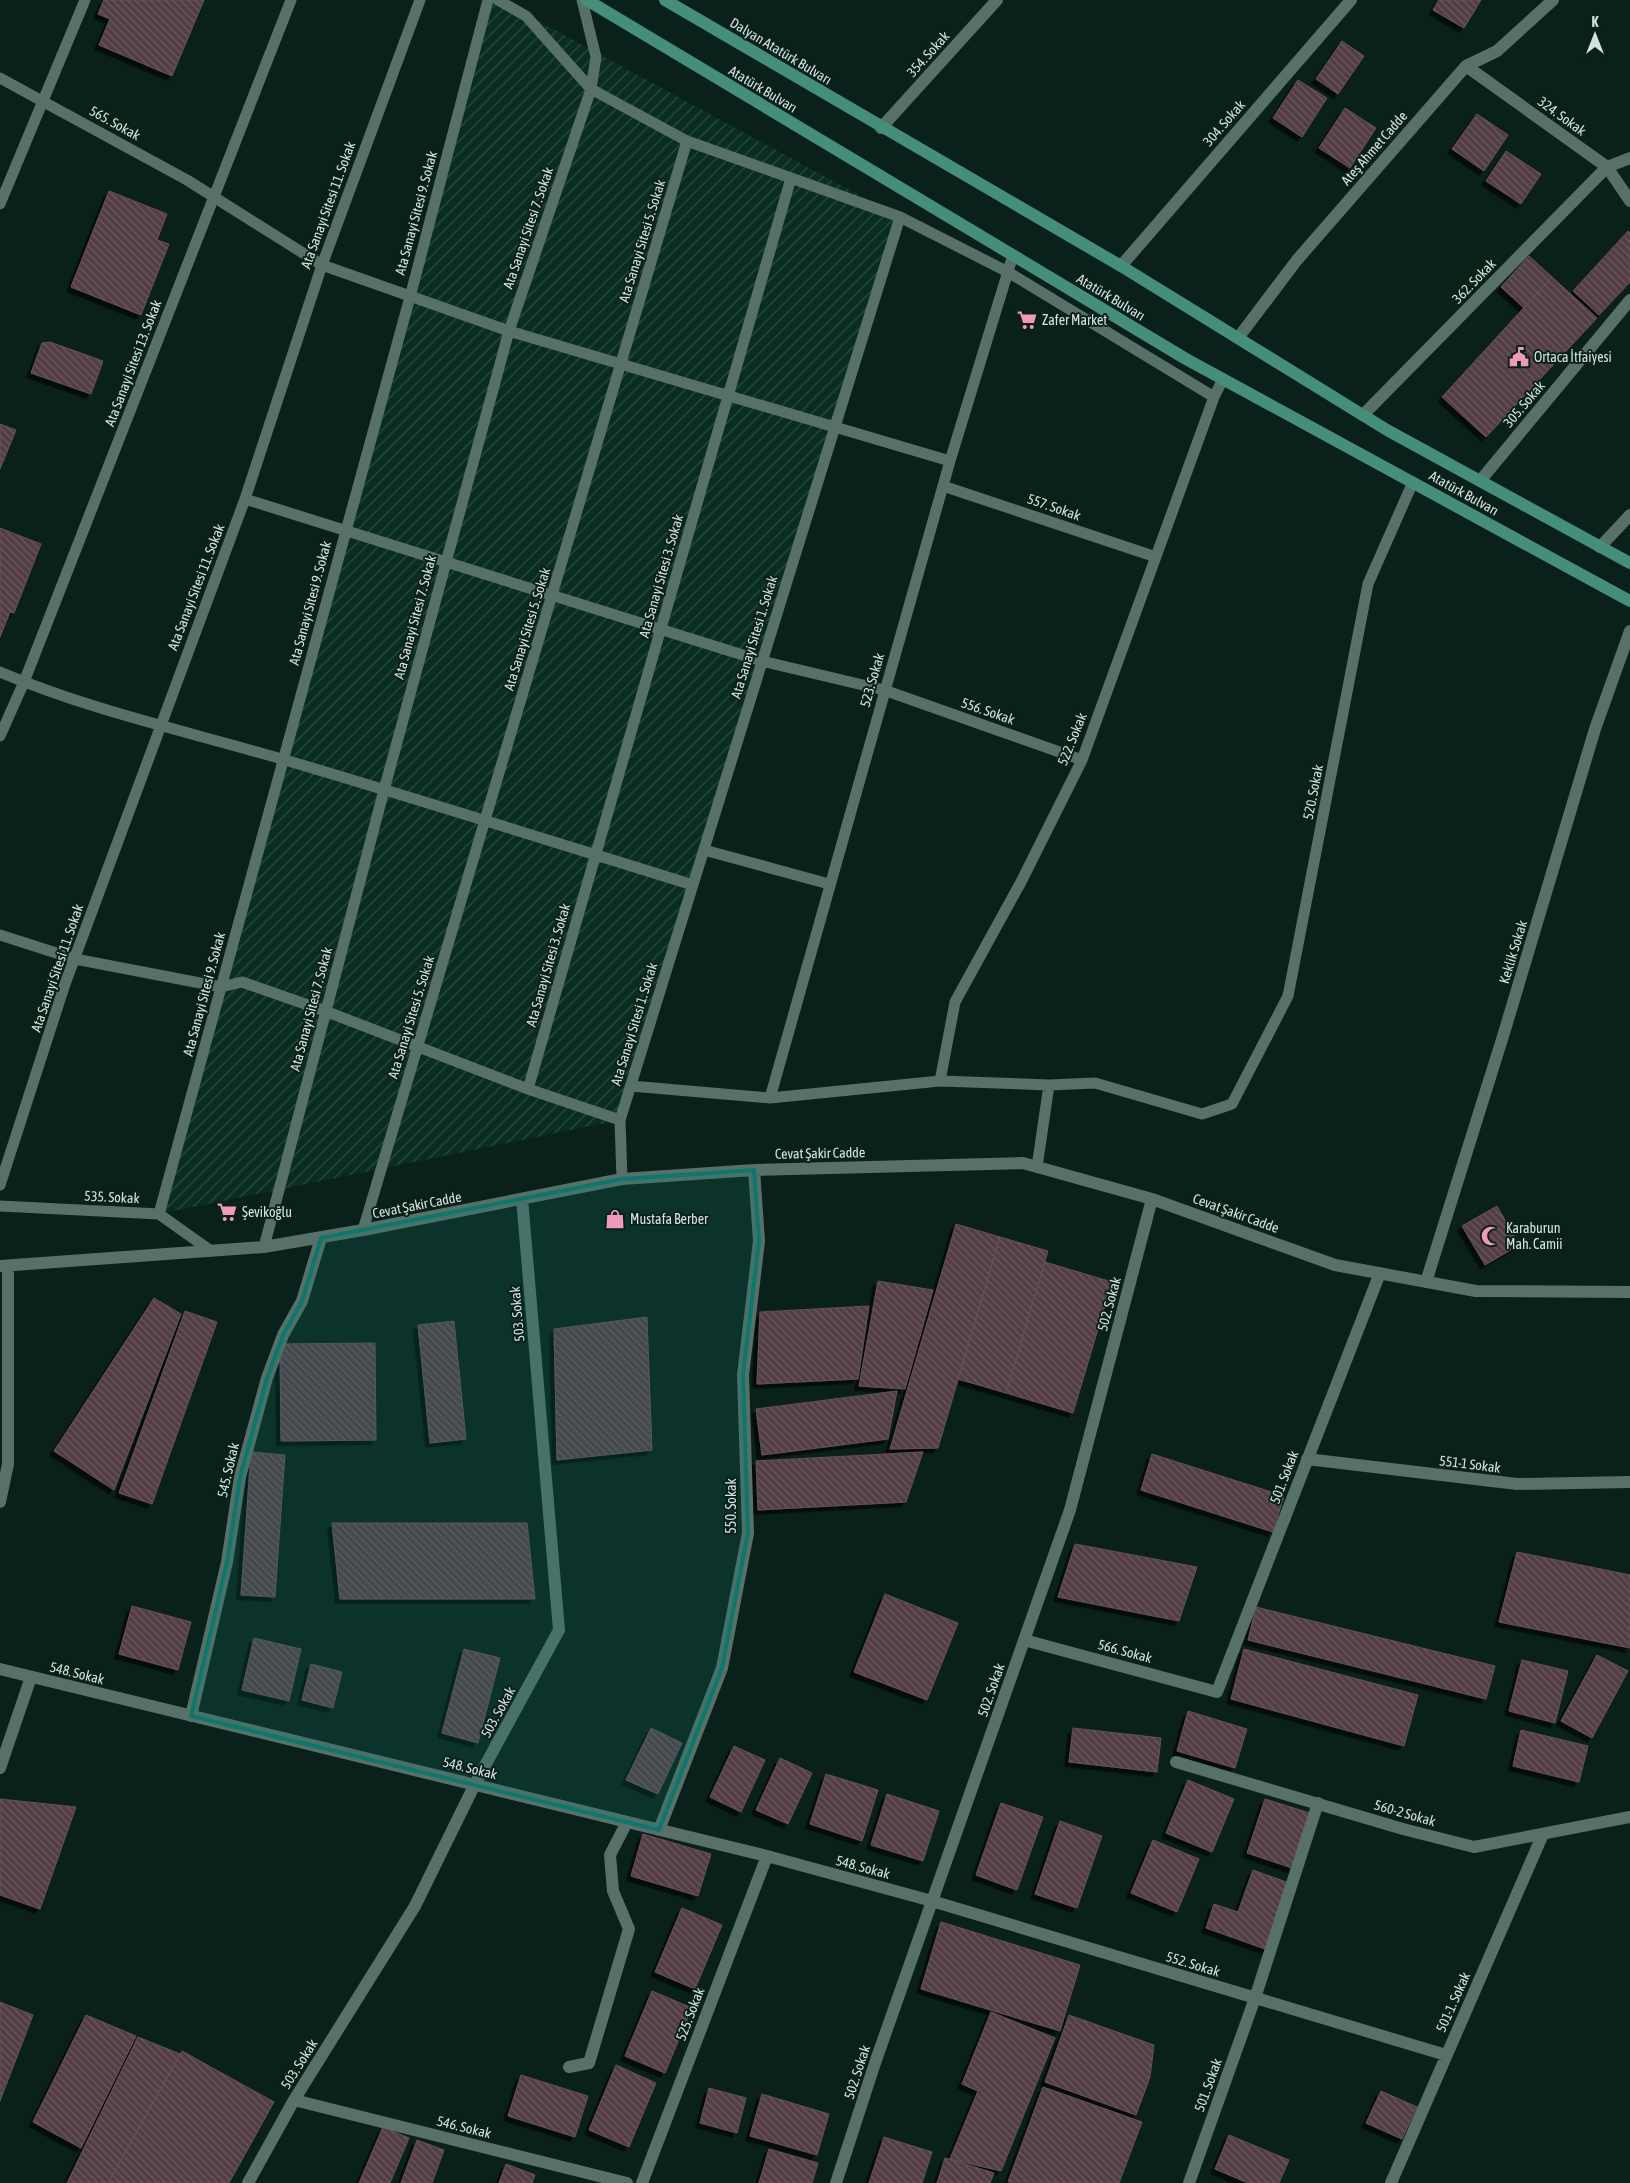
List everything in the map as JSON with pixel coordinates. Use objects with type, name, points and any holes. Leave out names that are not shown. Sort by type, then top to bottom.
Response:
[{"type":"main road","name":"Atatürk Bulvarı","points":[[587,0],[1186,359],[1630,601]]},
{"type":"main road","name":"Dalyan Atatürk Bulvarı","points":[[665,0],[881,128]]},
{"type":"main road","name":"Atatürk Bulvarı","points":[[881,128],[1121,266],[1363,415],[1630,564]]},
{"type":"street","name":"354. Sokak","points":[[881,128],[997,0]]},
{"type":"street","name":"304. Sokak","points":[[1121,266],[1351,0]]},
{"type":"street","name":"Ateş Ahmet Cadde","points":[[1238,338],[1296,260],[1466,66],[1497,51],[1553,0]]},
{"type":"street","name":"324. Sokak","points":[[1466,66],[1607,167],[1630,201]]},
{"type":"street","points":[[1607,167],[1630,158]]},
{"type":"street","name":"362. Sokak","points":[[1363,415],[1607,167]]},
{"type":"street","name":"305. Sokak","points":[[1480,481],[1630,300]]},
{"type":"street","points":[[1600,547],[1630,515]]},
{"type":"street","name":"Keklik Sokak","points":[[1426,1282],[1504,1033],[1595,729],[1630,631]]},
{"type":"street","name":"Cevat Şakir Cadde","points":[[4,1266],[264,1247],[321,1238],[622,1179],[754,1170],[1023,1163],[1152,1199],[1335,1265],[1476,1291],[1630,1292]]},
{"type":"street","name":"550. Sokak","points":[[659,1830],[722,1668],[748,1533],[743,1375],[759,1241],[754,1170]]},
{"type":"street","name":"503. Sokak","points":[[248,2183],[294,2100],[415,1906],[475,1784],[560,1630],[522,1199]]},
{"type":"street","name":"502. Sokak","points":[[836,2183],[875,2063],[1070,1510],[1152,1199]]},
{"type":"street","name":"545. Sokak","points":[[191,1716],[227,1562],[240,1477],[268,1378],[283,1335],[302,1300],[321,1238]]},
{"type":"street","points":[[0,1502],[8,1464],[4,1266]]},
{"type":"street","name":"501. Sokak","points":[[1217,1692],[1380,1273]]},
{"type":"street","name":"551-1 Sokak","points":[[1307,1459],[1517,1484],[1630,1482]]},
{"type":"street","name":"566. Sokak","points":[[1024,1640],[1217,1692]]},
{"type":"street","name":"548. Sokak","points":[[0,1669],[767,1856],[932,1902]]},
{"type":"street","points":[[0,1768],[31,1677]]},
{"type":"street","name":"560-2 Sokak","points":[[1176,1762],[1403,1829],[1474,1847],[1630,1817]]},
{"type":"street","name":"501. Sokak","points":[[1189,2183],[1255,1998],[1318,1803]]},
{"type":"street","points":[[568,2067],[589,2063],[630,1929],[613,1890],[610,1855],[627,1822]]},
{"type":"street","name":"501-1. Sokak","points":[[1391,2183],[1543,1834]]},
{"type":"street","name":"525. Sokak","points":[[642,2183],[767,1856]]},
{"type":"street","name":"552. Sokak","points":[[932,1902],[1446,2055]]},
{"type":"street","name":"546. Sokak","points":[[294,2100],[627,2183]]},
{"type":"lane","points":[[0,204],[85,0]]},
{"type":"lane","name":"Ata Sanayi Sitesi 13. Sokak","points":[[0,736],[24,682],[291,0]]},
{"type":"lane","name":"Ata Sanayi Sitesi 11. Sokak","points":[[0,1185],[75,959],[159,726],[245,500],[322,266],[420,0]]},
{"type":"lane","name":"Ata Sanayi Sitesi 9. Sokak","points":[[159,1214],[410,297],[488,0]]},
{"type":"lane","points":[[498,0],[526,16],[591,89],[687,141],[900,217],[1008,272],[1214,397]]},
{"type":"lane","name":"Ata Sanayi Sitesi 7. Sokak","points":[[264,1247],[384,790],[509,331],[591,89],[596,57],[582,0]]},
{"type":"lane","name":"565. Sokak","points":[[0,78],[187,180],[322,266],[509,331],[950,461]]},
{"type":"lane","name":"Ata Sanayi Sitesi 5. Sokak","points":[[363,1230],[687,141]]},
{"type":"lane","name":"Ata Sanayi Sitesi 3. Sokak","points":[[528,1089],[791,178]]},
{"type":"lane","name":"Ata Sanayi Sitesi 1. Sokak","points":[[622,1179],[620,1120],[900,217]]},
{"type":"lane","name":"523. Sokak","points":[[770,1098],[942,486],[1013,256]]},
{"type":"lane","name":"522. Sokak","points":[[940,1081],[955,1002],[1021,882],[1082,760],[1214,397],[1223,379]]},
{"type":"lane","name":"520. Sokak","points":[[1049,1086],[1095,1083],[1202,1114],[1232,1104],[1288,996],[1368,584],[1413,482]]},
{"type":"lane","name":"557. Sokak","points":[[942,486],[1156,557]]},
{"type":"lane","name":"556. Sokak","points":[[245,500],[762,661],[884,690],[1082,760]]},
{"type":"lane","points":[[0,672],[24,682],[159,726],[283,759],[693,885]]},
{"type":"lane","points":[[704,850],[829,884]]},
{"type":"lane","points":[[0,935],[75,959],[221,987],[242,982],[326,1011],[528,1089],[620,1120]]},
{"type":"lane","points":[[631,1086],[770,1098],[940,1081],[1049,1086],[1037,1167]]},
{"type":"lane","name":"535. Sokak","points":[[0,1206],[159,1214]]},
{"type":"lane","points":[[159,1214],[211,1251]]},
{"type":"highlighted area","points":[[754,1170],[759,1241],[743,1375],[748,1533],[722,1668],[659,1830],[191,1716],[227,1562],[240,1477],[267,1378],[283,1335],[302,1301],[321,1238],[622,1179]]},
{"type":"shaded area","points":[[488,0],[499,0],[900,217],[620,1120],[159,1214]]},
{"type":"building","points":[[104,0],[204,0],[172,76],[99,45],[110,19],[98,14]]},
{"type":"building","points":[[1439,0],[1481,0],[1464,28],[1433,10]]},
{"type":"building","points":[[1342,41],[1364,56],[1338,94],[1316,79]]},
{"type":"building","points":[[1298,80],[1327,98],[1302,137],[1273,118]]},
{"type":"building","points":[[1345,108],[1376,128],[1350,168],[1319,148]]},
{"type":"building","points":[[1477,114],[1508,135],[1484,171],[1452,149]]},
{"type":"building","points":[[1506,151],[1541,174],[1521,204],[1486,181]]},
{"type":"building","points":[[109,191],[167,214],[157,240],[169,244],[141,315],[71,287]]},
{"type":"building","points":[[1628,231],[1630,233],[1630,282],[1599,315],[1573,291]]},
{"type":"building","points":[[1529,256],[1552,277],[1524,308],[1501,287]]},
{"type":"building","name":"Ortaca İtfaiyesi","points":[[1552,277],[1597,318],[1486,437],[1442,397]]},
{"type":"building","points":[[50,342],[103,361],[91,394],[31,373],[42,343]]},
{"type":"building","points":[[0,424],[16,430],[0,469]]},
{"type":"building","points":[[0,528],[41,544],[14,613],[10,612],[0,637]]},
{"type":"building","name":"Karaburun Mah. Camii","points":[[1497,1206],[1519,1245],[1485,1265],[1462,1226]]},
{"type":"building","points":[[956,1224],[1000,1237],[938,1448],[890,1449]]},
{"type":"building","points":[[1000,1237],[1048,1251],[1006,1393],[958,1379]]},
{"type":"building","points":[[1045,1262],[1112,1282],[1073,1413],[1006,1393]]},
{"type":"building","points":[[878,1281],[933,1290],[905,1389],[859,1386]]},
{"type":"building","points":[[154,1298],[181,1314],[114,1490],[54,1451]]},
{"type":"building","points":[[869,1306],[858,1379],[757,1384],[760,1312]]},
{"type":"building","points":[[185,1311],[217,1322],[152,1504],[119,1493]]},
{"type":"building","points":[[647,1317],[652,1450],[557,1460],[554,1329]]},
{"type":"building","points":[[454,1321],[466,1439],[430,1443],[418,1325]]},
{"type":"building","points":[[375,1343],[376,1440],[281,1441],[280,1344]]},
{"type":"building","points":[[897,1391],[888,1439],[762,1455],[756,1409]]},
{"type":"building","points":[[251,1452],[285,1455],[275,1597],[241,1595]]},
{"type":"building","points":[[923,1452],[906,1502],[758,1510],[756,1461]]},
{"type":"building","points":[[1152,1454],[1284,1496],[1273,1532],[1141,1490]]},
{"type":"building","points":[[332,1523],[527,1523],[535,1599],[340,1599]]},
{"type":"building","points":[[1075,1544],[1197,1567],[1179,1621],[1058,1597]]},
{"type":"building","points":[[1517,1552],[1630,1575],[1630,1648],[1499,1622]]},
{"type":"building","points":[[885,1594],[958,1623],[927,1700],[854,1672]]},
{"type":"building","points":[[132,1606],[191,1622],[178,1670],[119,1654]]},
{"type":"building","points":[[1256,1607],[1495,1666],[1486,1699],[1248,1640]]},
{"type":"building","points":[[254,1638],[301,1649],[289,1701],[242,1690]]},
{"type":"building","points":[[464,1649],[500,1658],[478,1743],[442,1733]]},
{"type":"building","points":[[1244,1649],[1418,1695],[1404,1746],[1231,1699]]},
{"type":"building","points":[[1597,1655],[1628,1671],[1592,1738],[1561,1721]]},
{"type":"building","points":[[1522,1660],[1568,1671],[1555,1723],[1509,1711]]},
{"type":"building","points":[[311,1664],[342,1672],[333,1708],[302,1700]]},
{"type":"building","points":[[1188,1711],[1247,1729],[1235,1768],[1177,1751]]},
{"type":"building","points":[[651,1728],[682,1743],[658,1794],[626,1780]]},
{"type":"building","points":[[1073,1728],[1161,1738],[1157,1772],[1069,1762]]},
{"type":"building","points":[[1521,1730],[1588,1746],[1579,1782],[1513,1766]]},
{"type":"building","points":[[734,1746],[765,1760],[741,1812],[710,1797]]},
{"type":"building","points":[[780,1758],[812,1773],[788,1824],[756,1810]]},
{"type":"building","points":[[826,1774],[878,1790],[862,1841],[810,1824]]},
{"type":"building","points":[[1188,1780],[1234,1799],[1212,1852],[1166,1833]]},
{"type":"building","points":[[887,1794],[939,1811],[923,1861],[871,1845]]},
{"type":"building","points":[[0,1799],[76,1807],[40,1909],[0,1895]]},
{"type":"building","points":[[1265,1799],[1313,1814],[1295,1869],[1247,1853]]},
{"type":"building","points":[[1001,1803],[1043,1817],[1017,1890],[976,1875]]},
{"type":"building","points":[[1060,1821],[1102,1836],[1077,1908],[1035,1894]]},
{"type":"building","points":[[643,1834],[711,1854],[698,1896],[631,1876]]},
{"type":"building","points":[[1153,1840],[1199,1859],[1177,1912],[1131,1893]]},
{"type":"building","points":[[1253,1870],[1292,1884],[1268,1950],[1206,1928],[1214,1904],[1238,1912]]},
{"type":"building","points":[[682,1908],[722,1925],[695,1989],[655,1972]]},
{"type":"building","points":[[941,1922],[1080,1965],[1060,2031],[921,1989]]},
{"type":"building","points":[[652,1991],[692,2008],[665,2073],[625,2056]]},
{"type":"building","points":[[0,2002],[33,2015],[0,2101]]},
{"type":"building","points":[[991,2012],[1055,2038],[1001,2171],[950,2159],[978,2091],[962,2084]]},
{"type":"building","points":[[86,2015],[136,2036],[81,2148],[33,2122]]},
{"type":"building","points":[[1069,2015],[1154,2045],[1150,2077],[1136,2115],[1045,2082]]},
{"type":"building","points":[[138,2037],[180,2054],[108,2183],[67,2183]]},
{"type":"building","points":[[182,2051],[274,2102],[229,2183],[108,2183]]},
{"type":"building","points":[[616,2065],[656,2083],[629,2147],[589,2130]]},
{"type":"building","points":[[521,2075],[588,2096],[575,2137],[508,2116]]},
{"type":"building","points":[[1043,2087],[1142,2122],[1119,2183],[1008,2182]]},
{"type":"building","points":[[709,2088],[746,2098],[737,2133],[700,2123]]},
{"type":"building","points":[[1381,2091],[1417,2107],[1402,2139],[1366,2123]]},
{"type":"building","points":[[762,2094],[829,2114],[817,2155],[750,2136]]},
{"type":"building","points":[[383,2127],[409,2138],[390,2183],[359,2183]]},
{"type":"building","points":[[1229,2135],[1289,2160],[1279,2183],[1248,2183],[1215,2169]]},
{"type":"building","points":[[884,2137],[932,2152],[922,2183],[869,2183]]},
{"type":"building","points":[[417,2140],[444,2150],[432,2183],[401,2183]]},
{"type":"building","points":[[769,2149],[818,2163],[812,2183],[759,2183]]},
{"type":"building","points":[[945,2158],[994,2173],[990,2183],[937,2183]]},
{"type":"building","points":[[506,2164],[535,2175],[532,2183],[499,2183]]},
{"type":"place","name":"Zafer Market","points":[[1027,320]]},
{"type":"place","name":"Ortaca İtfaiyesi","points":[[1519,357]]},
{"type":"place","name":"Şevikoğlu","points":[[227,1212]]},
{"type":"place","name":"Mustafa Berber","points":[[615,1219]]},
{"type":"place","name":"Karaburun Mah. Camii","points":[[1491,1236]]}]
